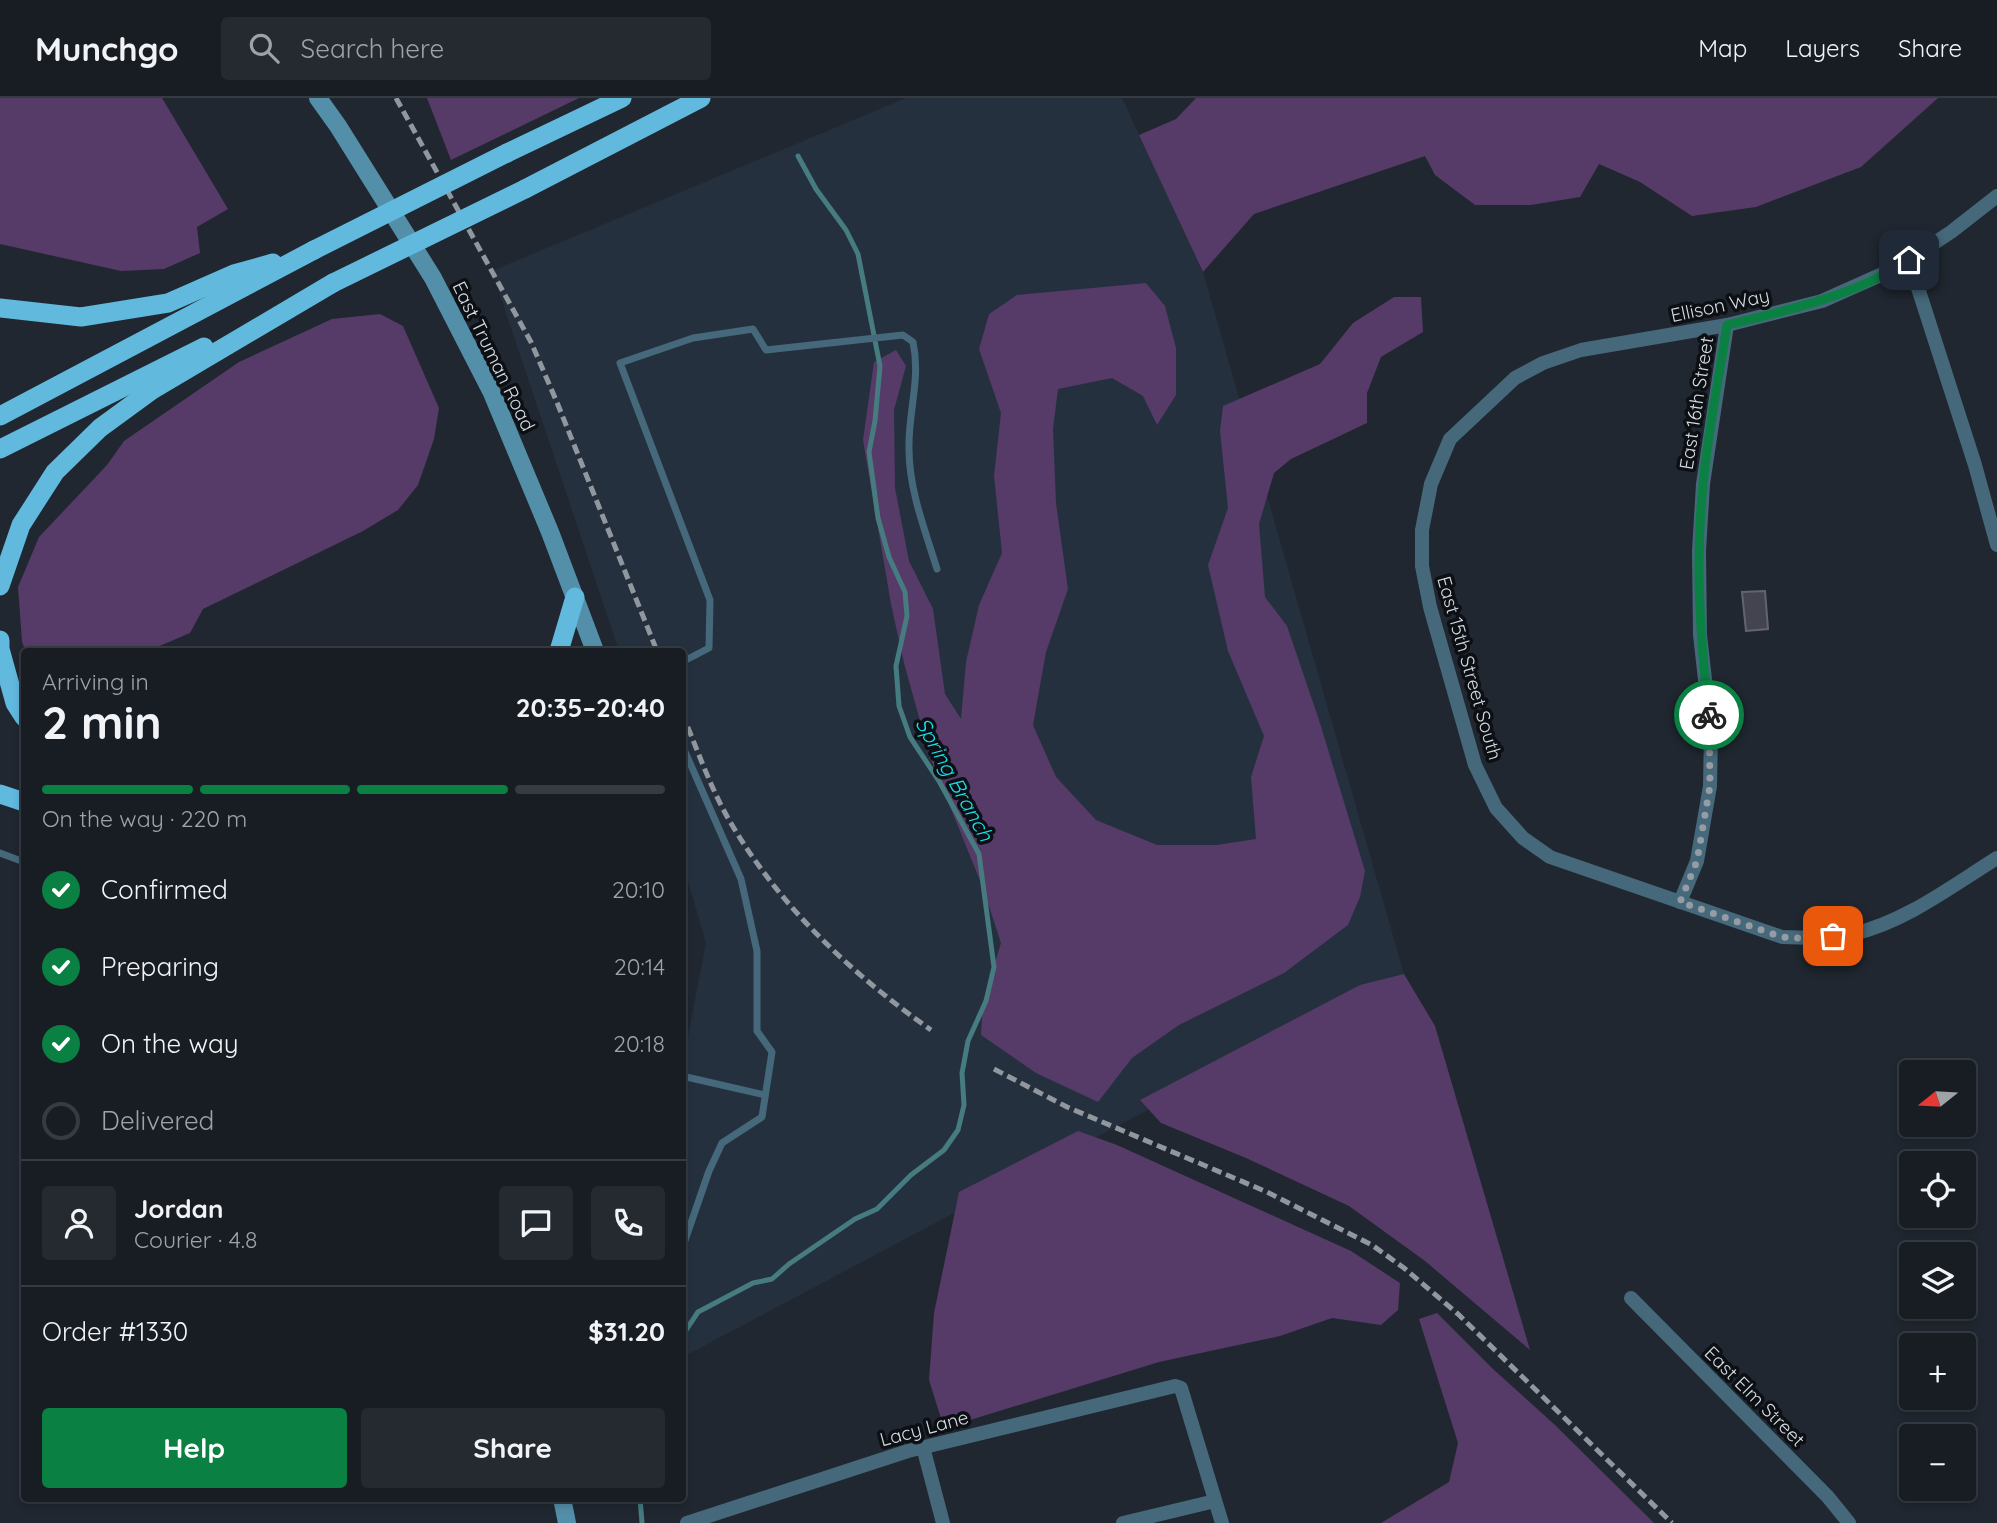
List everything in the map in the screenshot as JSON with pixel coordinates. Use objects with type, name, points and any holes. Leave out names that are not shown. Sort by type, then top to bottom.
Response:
[{"type":"highway","points":[[0,416],[314,250],[622,98]]},
{"type":"highway","points":[[0,449],[701,98]]},
{"type":"highway","points":[[0,308],[81,317],[168,303],[234,274],[314,250]]},
{"type":"highway","points":[[0,586],[21,525],[55,472],[100,428],[152,390],[333,283]]},
{"type":"highway","points":[[560,648],[575,597]]},
{"type":"highway","points":[[0,640],[15,703],[21,712]]},
{"type":"highway","points":[[0,794],[21,801]]},
{"type":"main road","name":"East Truman Road","points":[[318,98],[433,278],[469,347],[498,405],[551,532],[594,648]]},
{"type":"main road","points":[[563,1502],[567,1523]]},
{"type":"street","name":"Ellison Way","points":[[1450,439],[1516,378],[1544,363],[1581,350],[1727,325],[1822,301],[1896,268],[1951,232],[1997,196]]},
{"type":"street","points":[[1909,260],[1975,465],[1997,545]]},
{"type":"street","name":"East 16th Street","points":[[1680,902],[1697,861],[1710,786],[1711,733],[1700,635],[1699,551],[1703,484],[1727,325]]},
{"type":"street","name":"East 15th Street South","points":[[1450,439],[1431,484],[1422,530],[1422,566],[1430,607],[1475,765],[1496,808],[1523,838],[1550,857],[1782,937],[1812,939],[1853,934],[1901,916],[1997,858]]},
{"type":"street","name":"East Elm Street","points":[[1631,1298],[1828,1497],[1849,1523]]},
{"type":"street","name":"Lacy Lane","points":[[687,1523],[923,1447],[1175,1385],[1181,1388],[1215,1501]]},
{"type":"street","points":[[923,1447],[943,1523]]},
{"type":"street","points":[[1123,1523],[1215,1501],[1222,1523]]},
{"type":"lane","points":[[686,660],[709,648],[710,600],[620,363],[693,338],[753,329],[766,351],[903,335],[913,342],[917,381],[909,449],[918,510],[937,569]]},
{"type":"lane","points":[[686,754],[741,879],[757,951],[757,1031],[772,1052],[762,1117],[722,1143],[709,1171],[686,1237]]},
{"type":"lane","points":[[0,853],[21,861]]},
{"type":"lane","points":[[686,1077],[765,1095]]},
{"type":"shaded area","points":[[0,98],[162,98],[228,209],[197,227],[200,253],[164,269],[121,271],[0,244]]},
{"type":"shaded area","points":[[427,98],[579,98],[451,160]]},
{"type":"shaded area","points":[[906,98],[1122,98],[1203,272],[1404,974],[686,1355],[686,1046],[706,943],[686,874],[686,648],[618,648],[492,271]]},
{"type":"shaded area","points":[[1196,98],[1938,98],[1861,167],[1756,207],[1692,216],[1640,182],[1599,164],[1580,197],[1531,205],[1475,205],[1435,175],[1425,156],[1254,214],[1203,272],[1139,135],[1176,119]]},
{"type":"shaded area","points":[[1146,283],[1165,306],[1176,348],[1176,395],[1157,425],[1143,396],[1112,378],[1058,389],[1053,429],[1056,503],[1068,589],[1046,652],[1033,725],[1056,777],[1096,820],[1157,845],[1217,845],[1256,839],[1251,777],[1264,736],[1228,651],[1208,565],[1228,508],[1220,431],[1223,406],[1320,364],[1353,323],[1394,297],[1421,297],[1423,332],[1381,357],[1367,393],[1367,423],[1291,459],[1274,473],[1259,524],[1265,597],[1287,626],[1319,720],[1365,871],[1360,897],[1348,925],[1284,973],[1179,1025],[1132,1058],[1098,1102],[1036,1073],[981,1035],[983,1002],[1001,943],[983,888],[930,757],[904,663],[891,604],[863,440],[874,362],[896,350],[906,366],[894,410],[895,488],[909,561],[933,609],[945,694],[961,719],[966,662],[979,605],[1002,553],[994,476],[1001,413],[979,349],[989,314],[1017,295]]},
{"type":"shaded area","points":[[380,314],[403,326],[439,408],[434,439],[418,485],[398,510],[363,531],[203,609],[190,633],[155,648],[24,648],[18,587],[39,537],[107,465],[124,441],[239,362],[332,319]]},
{"type":"shaded area","points":[[1404,974],[1435,1026],[1530,1350],[1425,1261],[1349,1206],[1246,1158],[1161,1123],[1140,1100],[1360,985]]},
{"type":"shaded area","points":[[1078,1131],[1117,1145],[1351,1251],[1400,1283],[1398,1310],[1381,1325],[1332,1318],[1280,1336],[1159,1362],[944,1428],[929,1380],[934,1313],[959,1192]]},
{"type":"shaded area","points":[[1437,1313],[1654,1523],[1381,1523],[1449,1482],[1458,1443],[1419,1319]]},
{"type":"building","points":[[1765,591],[1768,629],[1746,631],[1742,592]]},
{"type":"waterway","name":"Spring Branch","points":[[686,1330],[698,1312],[753,1283],[772,1279],[789,1264],[855,1219],[877,1209],[911,1175],[944,1150],[958,1130],[964,1105],[962,1073],[968,1041],[986,1001],[994,967],[979,854],[939,781],[910,737],[899,706],[896,666],[907,616],[905,592],[889,557],[878,518],[869,452],[880,366],[858,254],[846,230],[816,189],[798,156]]},
{"type":"waterway","name":"Spring Branch","points":[[640,1502],[642,1523]]},
{"type":"railway","points":[[396,98],[531,342],[656,648]]},
{"type":"railway","points":[[686,723],[724,812],[773,885],[847,963],[931,1030]]},
{"type":"railway","points":[[994,1069],[1067,1107],[1267,1192],[1372,1245],[1458,1314],[1672,1523]]},
{"type":"way so far","points":[[1709,715],[1710,786],[1697,861],[1680,902],[1782,937],[1812,939],[1833,936]]},
{"type":"route","points":[[1709,715],[1700,635],[1699,551],[1703,484],[1727,325],[1822,301],[1909,260]]}]
